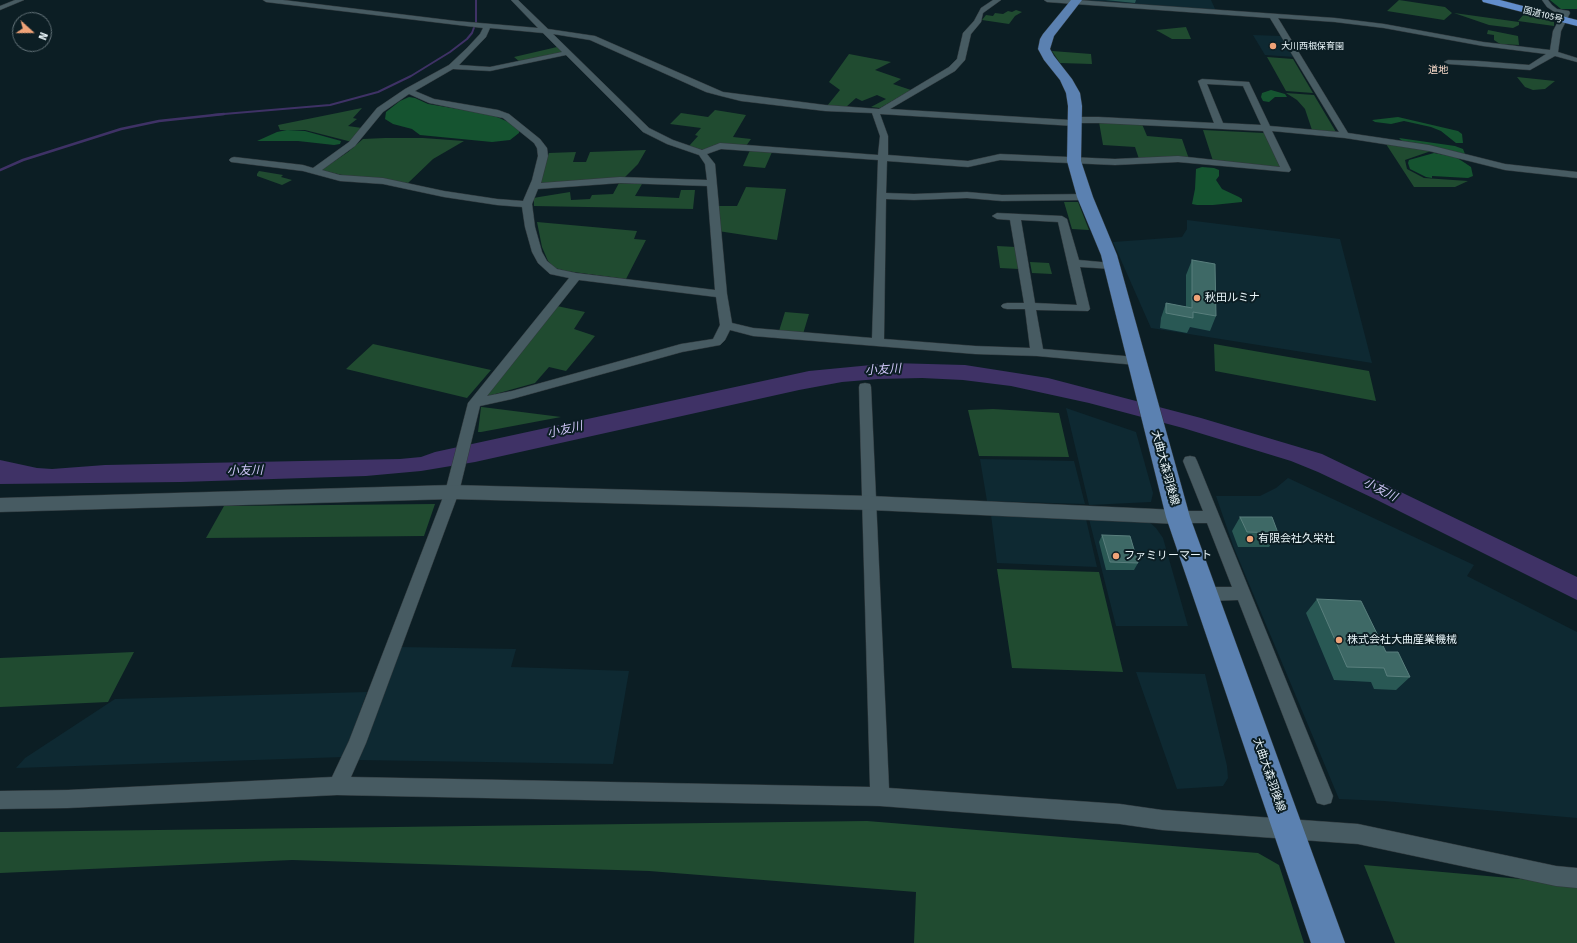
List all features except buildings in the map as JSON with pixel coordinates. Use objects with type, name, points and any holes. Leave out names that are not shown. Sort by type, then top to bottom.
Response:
[{"type":"highway","name":"国道105号","points":[[1487,0],[1570,17]]},
{"type":"main road","name":"大曲大森羽後線","points":[[1076,2],[1049,34],[1044,44],[1044,50],[1066,79],[1073,93],[1074,161],[1085,197],[1109,255],[1178,517],[1328,943]]},
{"type":"street","points":[[0,8],[21,0]]},
{"type":"street","points":[[266,0],[545,31],[598,40],[721,94],[825,108],[1074,122],[1099,120],[1266,128],[1345,135],[1429,148],[1505,167],[1577,176]]},
{"type":"street","points":[[474,403],[512,395],[681,348],[716,342],[719,340],[726,325],[721,294],[710,164],[702,153],[670,142],[646,130],[566,53],[514,0]]},
{"type":"street","points":[[878,111],[952,69],[961,60],[967,33],[977,22],[980,13],[983,9],[998,0]]},
{"type":"street","points":[[1047,0],[1335,20],[1384,26],[1470,42],[1554,53],[1577,60]]},
{"type":"street","points":[[1545,0],[1549,6],[1570,17],[1557,30],[1554,53]]},
{"type":"street","points":[[1272,15],[1345,135]]},
{"type":"street","points":[[315,171],[352,144],[380,110],[408,91],[452,67],[483,35],[488,25]]},
{"type":"street","points":[[1494,45],[1506,65]]},
{"type":"street","points":[[452,67],[490,69],[566,53]]},
{"type":"street","points":[[1448,62],[1506,65],[1530,68],[1554,53]]},
{"type":"street","points":[[702,153],[720,146],[968,164],[976,163],[992,157],[1074,161],[1178,159],[1286,170],[1246,84],[1202,81],[1220,126]]},
{"type":"street","points":[[408,91],[432,101],[498,113],[506,116],[537,141],[542,148],[543,156],[541,167],[527,204],[530,227],[537,252],[543,263],[554,272],[721,294]]},
{"type":"street","points":[[878,111],[884,136],[881,196],[878,342]]},
{"type":"street","points":[[234,160],[303,168],[340,178],[383,181],[444,194],[497,202],[527,204]]},
{"type":"street","points":[[534,186],[620,180],[711,183]]},
{"type":"street","points":[[881,196],[914,198],[967,195],[1002,198],[1085,197]]},
{"type":"street","points":[[997,216],[1062,219],[1074,263],[1084,309],[1008,306]]},
{"type":"street","points":[[1015,217],[1037,352]]},
{"type":"street","points":[[1074,263],[1112,266]]},
{"type":"street","points":[[337,786],[357,743],[453,484],[474,403],[576,276]]},
{"type":"street","points":[[726,325],[753,332],[975,350],[1037,352],[1136,361]]},
{"type":"street","points":[[865,387],[880,797]]},
{"type":"street","points":[[1190,461],[1324,796]]},
{"type":"street","points":[[0,506],[453,484],[1178,517],[1213,517]]},
{"type":"street","points":[[1206,594],[1243,593]]},
{"type":"street","points":[[0,800],[68,799],[337,786],[880,797],[1120,814],[1162,820],[1358,834],[1556,876],[1577,878]]},
{"type":"shaded area","points":[[1211,0],[1216,11],[1081,1]]},
{"type":"shaded area","name":"大川西根保育園","points":[[1253,35],[1281,36],[1294,57],[1265,55]]},
{"type":"shaded area","points":[[1187,220],[1340,239],[1372,363],[1151,328],[1113,242],[1182,237],[1187,229]]},
{"type":"shaded area","points":[[1066,408],[1136,432],[1153,493],[1151,502],[1089,505]]},
{"type":"shaded area","points":[[980,459],[1074,461],[1085,504],[987,501]]},
{"type":"shaded area","points":[[1288,478],[1474,565],[1467,576],[1577,632],[1577,818],[1384,801],[1339,799],[1234,548],[1216,496],[1260,496],[1276,488]]},
{"type":"shaded area","points":[[991,515],[1086,519],[1097,567],[997,563]]},
{"type":"shaded area","points":[[1089,519],[1148,521],[1156,528],[1163,538],[1188,626],[1116,626]]},
{"type":"shaded area","points":[[400,647],[516,649],[511,667],[629,671],[613,764],[358,760]]},
{"type":"shaded area","points":[[1136,672],[1205,674],[1227,766],[1228,778],[1223,786],[1177,789]]},
{"type":"shaded area","points":[[367,692],[344,757],[16,768],[25,758],[115,699]]},
{"type":"green space","points":[[1399,0],[1445,7],[1452,13],[1444,20],[1387,11]]},
{"type":"green space","points":[[1550,0],[1577,0],[1577,9],[1561,9]]},
{"type":"green space","points":[[1016,10],[1022,12],[1015,16],[1009,24],[982,20],[986,15],[993,16],[995,13],[1003,14],[1008,11],[1012,12]]},
{"type":"green space","points":[[1454,13],[1519,22],[1519,25],[1513,28],[1489,25]]},
{"type":"green space","points":[[1524,14],[1554,22],[1554,26],[1518,21]]},
{"type":"green space","points":[[1186,27],[1191,39],[1172,39],[1156,30]]},
{"type":"green space","points":[[1488,30],[1518,36],[1519,45],[1500,44],[1494,40],[1494,35],[1487,34]]},
{"type":"green space","points":[[557,47],[562,52],[520,62],[514,57]]},
{"type":"green space","points":[[1052,51],[1091,54],[1092,64],[1060,63]]},
{"type":"green space","points":[[849,54],[891,62],[875,70],[901,79],[893,84],[911,90],[880,108],[871,107],[886,99],[877,95],[862,101],[856,98],[846,107],[827,106],[840,90],[829,82]]},
{"type":"green space","points":[[1267,57],[1293,59],[1313,93],[1286,91]]},
{"type":"green space","points":[[1517,77],[1555,81],[1545,89],[1533,90],[1525,87]]},
{"type":"green space","points":[[1271,90],[1285,94],[1287,97],[1275,97],[1269,102],[1263,101],[1261,97],[1262,93]]},
{"type":"green space","points":[[1286,93],[1314,95],[1336,132],[1312,130],[1305,109],[1297,100]]},
{"type":"green space","points":[[409,97],[428,104],[497,117],[513,124],[519,130],[519,133],[510,140],[492,142],[420,135],[412,129],[393,124],[385,119],[386,112],[400,101]]},
{"type":"green space","points":[[362,108],[353,118],[357,119],[348,126],[362,128],[352,142],[305,130],[280,130],[278,125]]},
{"type":"green space","points":[[715,110],[746,115],[733,137],[751,139],[746,146],[717,144],[703,150],[689,146],[698,136],[695,135],[701,128],[670,124],[681,113],[708,117]]},
{"type":"green space","points":[[1398,117],[1458,131],[1462,134],[1463,143],[1456,143],[1441,131],[1431,127],[1404,121],[1391,124],[1375,122],[1372,120]]},
{"type":"green space","points":[[1099,122],[1142,124],[1147,136],[1182,139],[1189,159],[1139,159],[1135,147],[1103,145]]},
{"type":"green space","points":[[287,130],[305,131],[341,141],[340,144],[334,145],[298,141],[257,141],[277,132]]},
{"type":"green space","points":[[1203,130],[1264,133],[1280,167],[1213,161]]},
{"type":"green space","points":[[423,138],[464,141],[433,159],[408,183],[346,176],[321,170],[348,152],[363,139]]},
{"type":"green space","points":[[1399,138],[1455,146],[1463,149],[1465,154],[1402,141]]},
{"type":"green space","points":[[1386,144],[1431,151],[1405,160],[1407,169],[1424,178],[1468,181],[1455,187],[1414,187]]},
{"type":"green space","points":[[646,150],[638,164],[623,179],[538,185],[549,153],[576,152],[573,162],[586,162],[590,152]]},
{"type":"green space","points":[[750,150],[772,152],[765,168],[743,166]]},
{"type":"green space","points":[[1434,153],[1455,157],[1462,161],[1471,167],[1473,176],[1468,178],[1432,176],[1432,178],[1426,177],[1410,169],[1408,163],[1409,160]]},
{"type":"green space","points":[[1202,167],[1219,170],[1219,176],[1216,180],[1222,189],[1239,197],[1242,199],[1242,202],[1213,205],[1192,204],[1195,189],[1196,169]]},
{"type":"green space","points":[[259,171],[283,175],[281,177],[292,180],[282,185],[257,176]]},
{"type":"green space","points":[[619,183],[642,184],[635,196],[679,198],[681,190],[695,190],[693,209],[534,206],[534,198],[570,192],[571,200],[590,199],[592,195],[613,194]]},
{"type":"green space","points":[[746,187],[786,189],[777,240],[718,231],[717,206],[737,206]]},
{"type":"green space","points":[[1064,202],[1078,202],[1089,230],[1072,229]]},
{"type":"green space","points":[[537,222],[637,231],[634,239],[646,240],[626,279],[566,271],[555,268],[548,261],[542,247]]},
{"type":"green space","points":[[997,246],[1016,247],[1019,269],[1000,268]]},
{"type":"green space","points":[[1030,262],[1049,263],[1052,274],[1032,273]]},
{"type":"green space","points":[[557,306],[585,312],[574,329],[595,336],[566,371],[549,367],[535,383],[481,398]]},
{"type":"green space","points":[[785,312],[809,314],[803,334],[779,331]]},
{"type":"green space","points":[[373,344],[491,370],[467,398],[346,369]]},
{"type":"green space","points":[[1214,344],[1369,371],[1376,401],[1215,371]]},
{"type":"green space","points":[[481,407],[561,417],[478,432]]},
{"type":"green space","points":[[993,409],[1059,413],[1069,457],[979,456],[968,410]]},
{"type":"green space","points":[[435,504],[424,536],[206,538],[224,506]]},
{"type":"green space","points":[[997,569],[1099,572],[1123,672],[1012,668]]},
{"type":"green space","points":[[134,652],[108,702],[0,707],[0,658]]},
{"type":"green space","points":[[867,821],[1258,853],[1279,865],[1304,943],[914,943],[916,892],[649,871],[292,860],[0,873],[0,832]]},
{"type":"green space","points":[[1364,865],[1577,884],[1577,943],[1395,943]]},
{"type":"water","name":"小友川","points":[[892,363],[965,365],[1048,378],[1201,418],[1322,454],[1577,577],[1577,600],[1375,499],[1291,461],[1183,428],[1089,403],[1011,386],[963,380],[922,378],[842,382],[799,390],[475,462],[421,471],[366,476],[181,482],[0,484],[0,460],[37,468],[52,469],[105,465],[400,459],[421,457],[435,452],[809,371]]},
{"type":"waterway","points":[[212,115],[330,105],[378,92],[411,76],[450,52],[467,39],[472,33],[476,22],[476,0]]},
{"type":"waterway","points":[[0,170],[23,160],[121,129],[159,121],[224,114]]},
{"type":"place","name":"大川西根保育園","points":[[1273,46]]},
{"type":"place","name":"秋田ルミナ","points":[[1197,298]]},
{"type":"place","name":"有限会社久栄社","points":[[1250,539]]},
{"type":"place","name":"ファミリーマート","points":[[1116,556]]},
{"type":"place","name":"株式会社大曲産業機械","points":[[1339,640]]},
{"type":"district","name":"道地","points":[[1438,70]]}]
